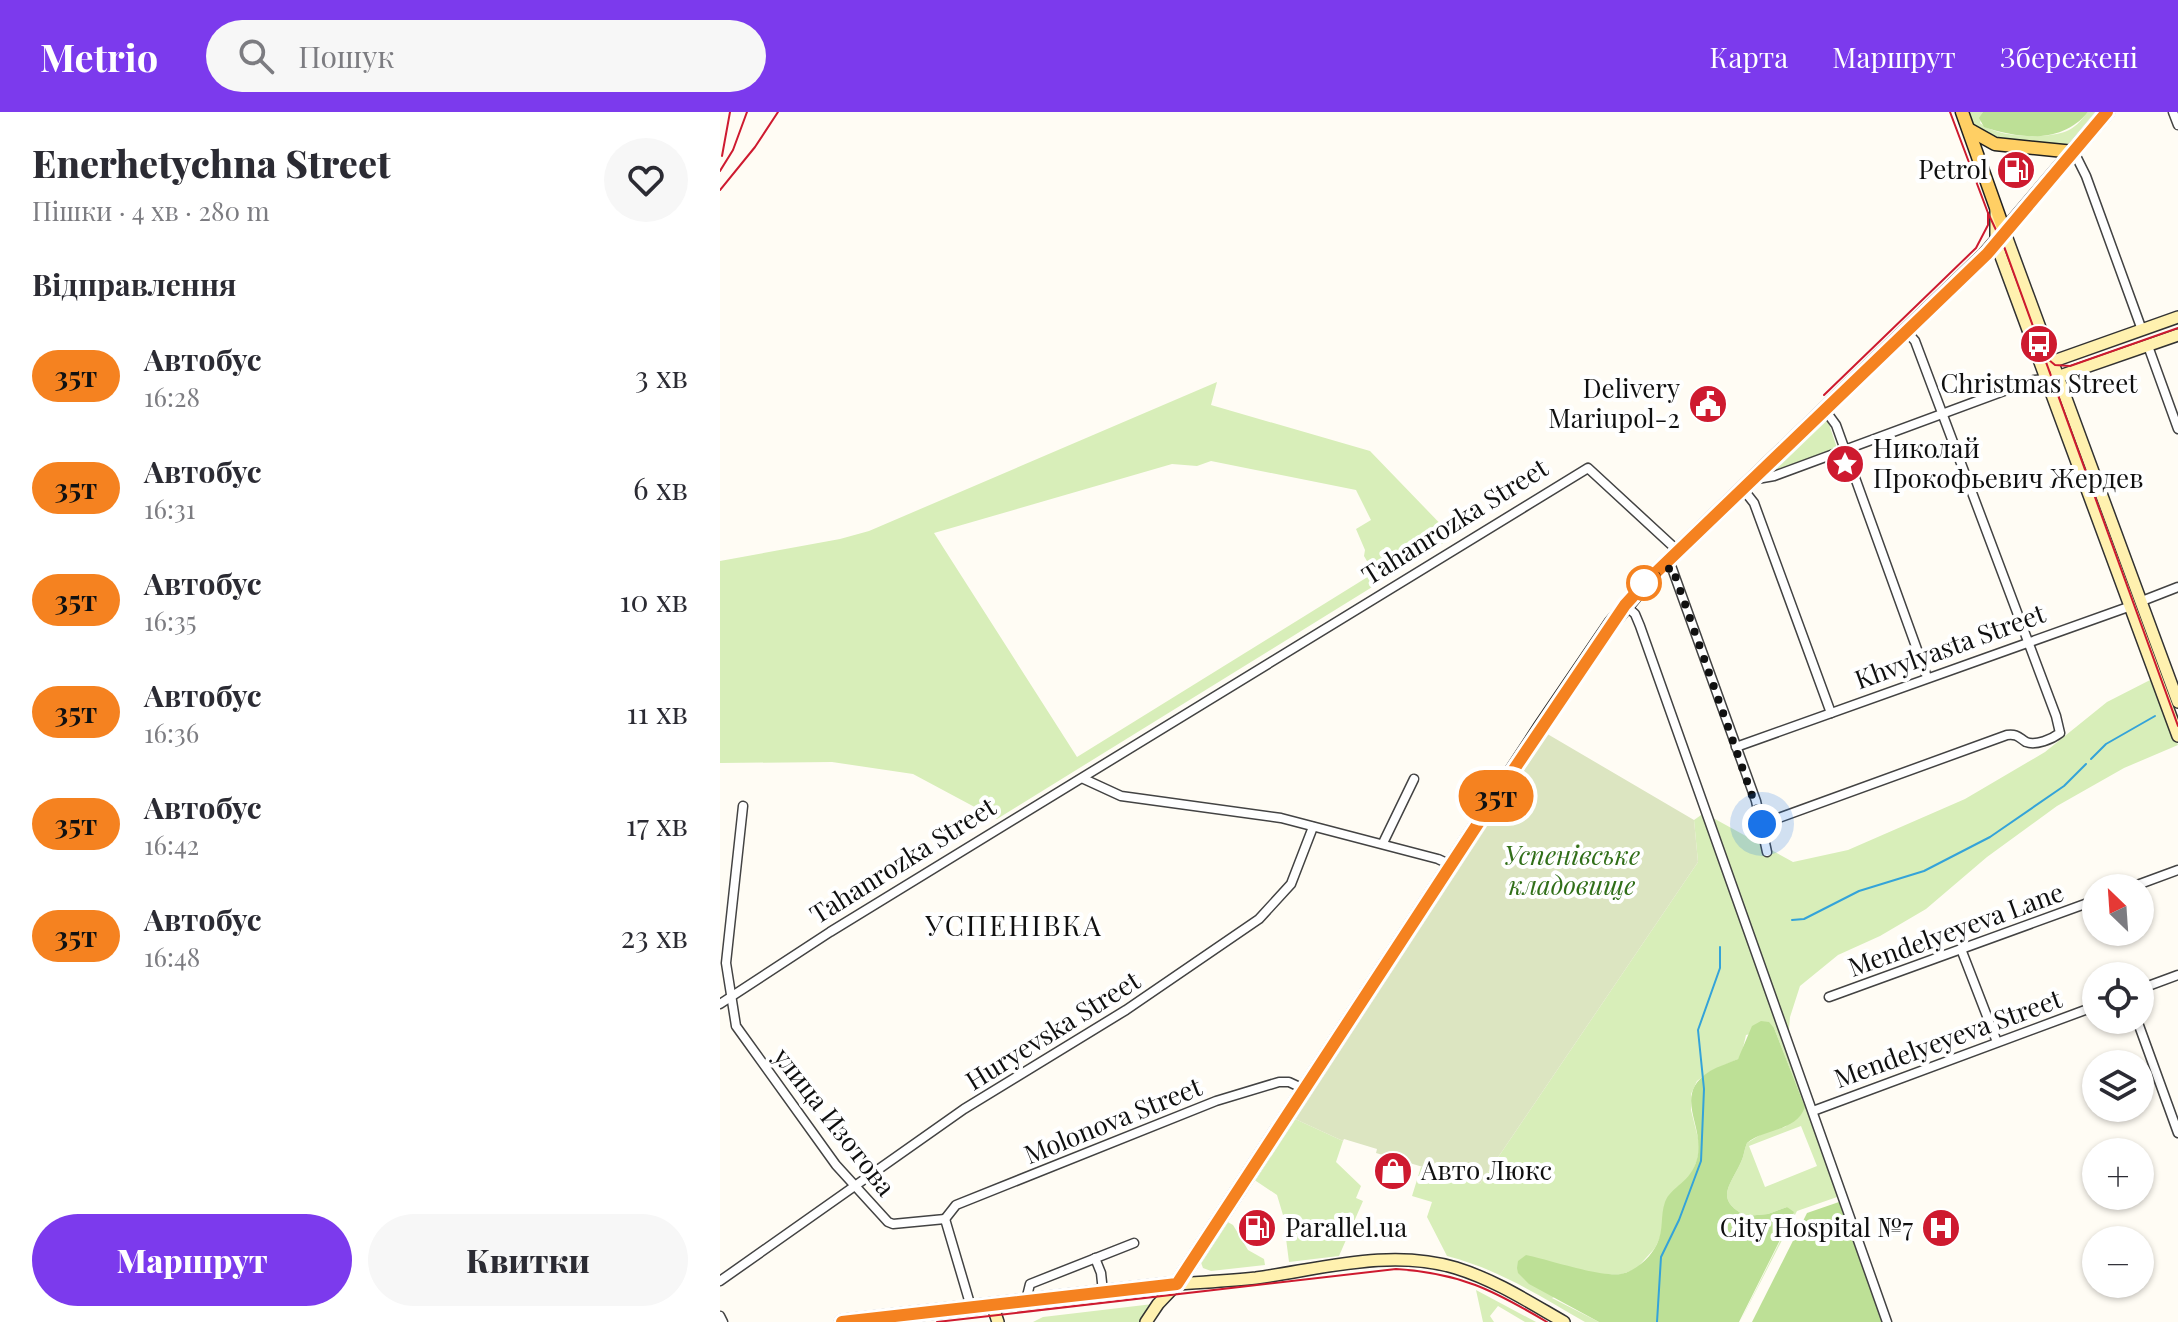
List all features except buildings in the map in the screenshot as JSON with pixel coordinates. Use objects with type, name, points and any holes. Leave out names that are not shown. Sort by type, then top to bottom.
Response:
[{"type":"highway","points":[[842,1322],[1177,1284],[1625,605],[1748,485],[1770,472],[1825,410],[2001,238],[2107,112]]},
{"type":"main road","points":[[1962,112],[1996,206],[2001,238]]},
{"type":"main road","points":[[1968,129],[1995,144],[2074,152]]},
{"type":"street","points":[[2173,112],[2178,125]]},
{"type":"street","points":[[2074,152],[2086,176],[2178,429]]},
{"type":"street","points":[[2001,238],[2136,604],[2178,736]]},
{"type":"street","points":[[1770,472],[1845,450],[2034,380],[2142,330],[2178,317]]},
{"type":"street","points":[[1762,824],[2007,735],[2018,735],[2033,743],[2060,733],[1915,341],[1907,332]]},
{"type":"street","points":[[2051,372],[2178,335]]},
{"type":"street","points":[[1825,410],[1836,425],[1927,677]]},
{"type":"street","name":"Tahanrozka Street","points":[[720,1004],[830,932],[1588,468],[1673,556]]},
{"type":"street","points":[[1748,485],[1831,713]]},
{"type":"street","points":[[1673,556],[1762,824],[1767,852]]},
{"type":"street","name":"Khvylyasta Street","points":[[1736,747],[2178,587]]},
{"type":"street","points":[[2136,604],[2178,702]]},
{"type":"street","points":[[1625,605],[1635,614],[1640,626],[1887,1322]]},
{"type":"street","points":[[1084,779],[1121,796],[1263,814],[1383,843],[1451,865]]},
{"type":"street","points":[[1383,843],[1414,779]]},
{"type":"street","name":"улица Изотова","points":[[743,806],[726,963],[733,1018],[740,1033],[836,1165],[890,1223],[945,1219]]},
{"type":"street","name":"Huryevska Street","points":[[720,1281],[964,1109],[1126,1010],[1259,919],[1291,884],[1313,827]]},
{"type":"street","points":[[2154,879],[2178,870]]},
{"type":"street","name":"Mendelyeyeva Lane","points":[[1829,997],[2082,905]]},
{"type":"street","points":[[1961,949],[1997,1042]]},
{"type":"street","points":[[2154,984],[2178,975]]},
{"type":"street","name":"Mendelyeyeva Street","points":[[1813,1111],[2082,1011]]},
{"type":"street","points":[[2142,1034],[2178,1133]]},
{"type":"street","name":"Molonova Street","points":[[945,1219],[956,1205],[1216,1101],[1279,1082],[1289,1082],[1304,1089]]},
{"type":"street","points":[[945,1219],[971,1307]]},
{"type":"street","points":[[1026,1300],[1030,1284],[1134,1243]]},
{"type":"street","points":[[1095,1258],[1101,1273],[1103,1292]]},
{"type":"street","points":[[1146,1322],[1177,1284],[1253,1278],[1373,1261],[1427,1262],[1454,1267],[1498,1284],[1564,1322]]},
{"type":"street","points":[[992,1304],[998,1322]]},
{"type":"street","points":[[720,1316],[723,1322]]},
{"type":"green space","points":[[1967,112],[1983,112],[1980,123],[1998,132],[2037,136],[2069,130],[2088,112],[2096,112],[2066,148],[1974,133]]},
{"type":"green space","points":[[1983,112],[2088,112],[2066,130],[2026,136],[1984,127],[1979,118]]},
{"type":"green space","points":[[1217,382],[1211,405],[1370,451],[1453,537],[997,819],[913,774],[832,762],[720,763],[720,561],[869,531]],"holes":[[[1211,461],[1356,490],[1371,520],[1356,529],[1365,550],[1364,556],[1374,573],[1077,757],[934,533],[1172,464],[1197,466]]]},
{"type":"green space","points":[[1827,418],[1837,448],[1772,469]]},
{"type":"green space","points":[[2154,678],[2178,745],[2124,768],[2057,806],[1987,857],[1926,909],[1880,936],[1838,955],[1800,986],[1790,1017],[1788,1040],[1840,1196],[1797,1211],[1740,1322],[1792,1217],[1787,1207],[1768,1214],[1746,1216],[1730,1204],[1727,1191],[1747,1143],[1765,1132],[1785,1127],[1805,1107],[1774,1028],[1746,1035],[1738,1059],[1697,1081],[1691,1094],[1691,1110],[1700,1146],[1697,1160],[1691,1176],[1670,1195],[1664,1209],[1662,1233],[1655,1248],[1636,1269],[1622,1274],[1606,1274],[1552,1298],[1599,1322],[1585,1322],[1501,1276],[1447,1256],[1427,1217],[1432,1202],[1412,1196],[1421,1167],[1480,1184],[1698,862],[1694,820],[1704,813],[1793,862],[1848,850],[1965,799],[2045,752],[2107,702]],"holes":[[[1801,1126],[1817,1166],[1765,1187],[1749,1146]]]},
{"type":"green space","name":"Успенівське кладовище","points":[[1544,732],[1694,820],[1698,862],[1480,1184],[1376,1153],[1377,1149],[1343,1141],[1293,1118]]},
{"type":"green space","points":[[1761,1021],[1769,1022],[1774,1028],[1805,1107],[1795,1121],[1747,1143],[1727,1191],[1730,1204],[1746,1216],[1768,1214],[1787,1207],[1794,1212],[1739,1322],[1599,1322],[1529,1284],[1517,1268],[1518,1261],[1526,1255],[1612,1274],[1627,1272],[1647,1258],[1659,1239],[1665,1202],[1690,1174],[1697,1159],[1699,1146],[1692,1112],[1693,1091],[1710,1071],[1738,1059],[1752,1026]]},
{"type":"green space","points":[[1293,1118],[1343,1141],[1336,1162],[1361,1186],[1356,1198],[1363,1201],[1339,1256],[1289,1262],[1277,1195],[1253,1179]]},
{"type":"green space","points":[[1839,1202],[1882,1322],[1752,1322],[1807,1213]]},
{"type":"green space","points":[[1226,1221],[1233,1225],[1248,1250],[1264,1259],[1265,1265],[1211,1271],[1203,1268],[1200,1260]]},
{"type":"green space","points":[[1476,1290],[1536,1322],[1525,1322],[1498,1306],[1490,1316],[1494,1322],[1483,1322]]},
{"type":"green space","points":[[1153,1304],[1141,1322],[1033,1322],[1043,1317]]},
{"type":"waterway","points":[[2091,759],[2106,744],[2155,716]]},
{"type":"waterway","points":[[1792,920],[1804,919],[1859,891],[1924,871],[1990,837],[2064,786],[2086,764]]},
{"type":"waterway","points":[[1657,1322],[1661,1257],[1701,1161],[1704,1089],[1698,1030],[1720,968],[1720,947]]},
{"type":"tram line","points":[[1950,112],[2005,249],[2178,726]]},
{"type":"tram line","points":[[1824,395],[1976,248],[1988,225],[1988,213]]},
{"type":"tram line","points":[[2043,355],[2055,365],[2070,366],[2178,328]]},
{"type":"tram line","points":[[937,1322],[1396,1269],[1458,1279],[1510,1301],[1547,1322]]},
{"type":"railway","points":[[722,156],[730,112]]},
{"type":"railway","points":[[720,171],[733,150],[747,112]]},
{"type":"railway","points":[[720,190],[755,147],[778,112]]},
{"type":"bus line","name":"35т","points":[[842,1322],[1177,1284],[1496,796],[1625,605],[1987,254],[2107,112]]},
{"type":"place","name":"Petrol","points":[[2016,170]]},
{"type":"place","name":"Christmas Street","points":[[2039,344]]},
{"type":"place","name":"Delivery Mariupol-2","points":[[1708,404]]},
{"type":"place","name":"Николай Прокофьевич Жердев","points":[[1845,464]]},
{"type":"place","name":"Авто Люкс","points":[[1393,1171]]},
{"type":"place","name":"Parallel.ua","points":[[1257,1228]]},
{"type":"place","name":"City Hospital №7","points":[[1941,1228]]},
{"type":"district","name":"УСПЕНІВКА","points":[[1014,926]]},
{"type":"route","points":[[1644,583],[1672,567],[1762,824]]}]
